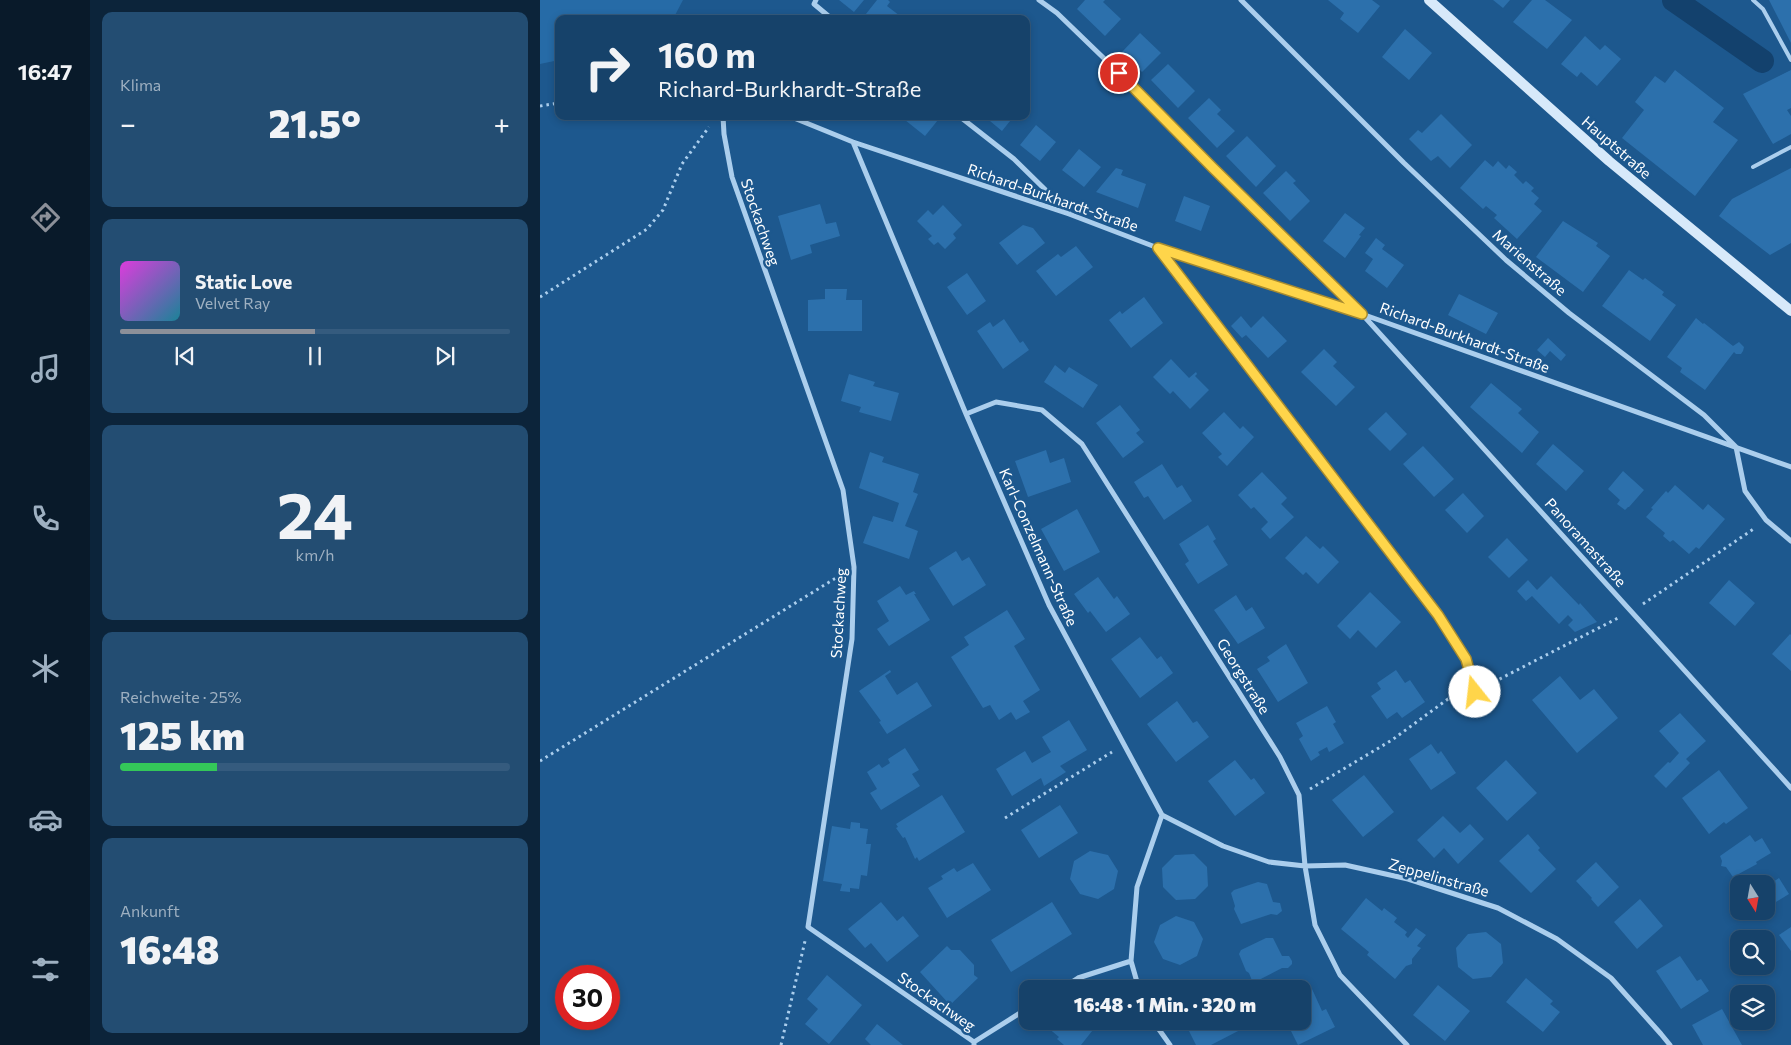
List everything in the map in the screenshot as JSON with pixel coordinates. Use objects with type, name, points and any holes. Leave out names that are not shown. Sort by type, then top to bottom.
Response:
[{"type":"main road","name":"Hauptstraße","points":[[1429,0],[1609,161],[1791,311]]},
{"type":"street","points":[[816,0],[814,4],[827,15]]},
{"type":"street","name":"Panoramastraße","points":[[1039,0],[1057,13],[1144,97],[1213,168],[1362,314],[1791,788]]},
{"type":"street","name":"Marienstraße","points":[[1241,0],[1404,163],[1506,260],[1569,313],[1704,415],[1736,447]]},
{"type":"street","name":"Stockachweg","points":[[723,120],[732,177],[843,490],[854,566],[852,640],[808,927],[974,1044]]},
{"type":"street","name":"Richard-Burkhardt-Straße","points":[[800,120],[853,142],[1069,214],[1158,248],[1362,314],[1791,467]]},
{"type":"street","points":[[964,120],[1014,159],[1069,214]]},
{"type":"street","name":"Karl-Conzelmann-Straße","points":[[853,142],[966,414],[1049,605],[1162,815]]},
{"type":"street","points":[[1158,248],[1438,615],[1466,659],[1475,692]]},
{"type":"street","name":"Georgstraße","points":[[966,414],[996,402],[1042,410],[1082,444],[1280,757],[1300,795],[1305,866],[1315,925],[1340,975],[1407,1045]]},
{"type":"street","points":[[1736,447],[1745,491],[1766,520],[1791,541]]},
{"type":"street","points":[[1136,980],[1131,961],[1137,887],[1162,815]]},
{"type":"street","name":"Zeppelinstraße","points":[[1162,815],[1223,846],[1269,862],[1305,866],[1345,865],[1408,879],[1498,908],[1557,939],[1611,978],[1670,1045]]},
{"type":"street","points":[[1075,980],[1131,961]]},
{"type":"street","points":[[974,1044],[1019,1014]]},
{"type":"street","points":[[1159,1030],[1170,1045]]},
{"type":"lane","points":[[1753,0],[1763,8],[1791,60]]},
{"type":"lane","points":[[1753,167],[1791,147]]},
{"type":"path","points":[[540,106],[555,104]]},
{"type":"path","points":[[540,297],[647,229],[662,210],[682,164],[711,124]]},
{"type":"path","points":[[540,761],[854,566]]},
{"type":"path","points":[[1300,795],[1392,740],[1448,699],[1475,692]]},
{"type":"path","points":[[1005,818],[1123,745]]},
{"type":"path","points":[[781,1045],[808,927]]},
{"type":"shaded area","points":[[540,0],[683,0],[675,15],[555,15],[555,61],[540,64]]},
{"type":"building","points":[[839,0],[864,0],[854,12]]},
{"type":"building","points":[[877,0],[888,0],[890,2],[887,6],[899,15],[865,15]]},
{"type":"building","points":[[1085,0],[1105,0],[1103,2],[1121,19],[1105,36],[1077,9]]},
{"type":"building","points":[[1328,0],[1372,0],[1380,6],[1358,33],[1340,19],[1344,13]]},
{"type":"building","points":[[1493,0],[1510,0],[1503,8]]},
{"type":"building","points":[[1532,0],[1545,0],[1572,20],[1547,49],[1513,22]]},
{"type":"building","points":[[1769,0],[1791,0],[1791,43]]},
{"type":"building","points":[[1405,29],[1432,53],[1409,80],[1382,57]]},
{"type":"building","points":[[1140,33],[1161,53],[1142,72],[1122,52]]},
{"type":"building","points":[[1585,36],[1600,50],[1605,45],[1621,59],[1597,86],[1581,72],[1577,77],[1561,64]]},
{"type":"building","points":[[1168,64],[1195,91],[1178,108],[1151,80]]},
{"type":"building","points":[[1675,70],[1724,108],[1713,122],[1738,140],[1695,196],[1622,138],[1644,110],[1635,102],[1655,76],[1665,83]]},
{"type":"building","points":[[1791,70],[1791,108],[1787,110],[1791,116],[1791,134],[1773,144],[1743,94]]},
{"type":"building","points":[[1209,98],[1221,110],[1217,114],[1235,131],[1217,148],[1188,118]]},
{"type":"building","points":[[1441,114],[1472,145],[1450,168],[1438,156],[1431,161],[1409,139],[1418,130],[1422,133]]},
{"type":"building","points":[[905,120],[938,120],[925,136]]},
{"type":"building","points":[[989,120],[1011,120],[1002,131]]},
{"type":"building","points":[[1036,125],[1056,142],[1040,161],[1020,145]]},
{"type":"building","points":[[1247,136],[1276,166],[1256,187],[1226,156]]},
{"type":"building","points":[[1079,149],[1101,167],[1084,187],[1062,170]]},
{"type":"building","points":[[1485,160],[1493,167],[1498,161],[1506,169],[1509,165],[1517,172],[1514,175],[1523,184],[1526,181],[1534,188],[1531,191],[1539,198],[1534,204],[1542,211],[1517,239],[1494,218],[1497,215],[1486,206],[1483,209],[1460,188]]},
{"type":"building","points":[[1116,168],[1123,170],[1121,175],[1146,184],[1138,208],[1096,192]]},
{"type":"building","points":[[1791,168],[1791,243],[1770,255],[1719,216],[1732,199]]},
{"type":"building","points":[[1286,171],[1296,181],[1293,183],[1310,201],[1290,221],[1263,193]]},
{"type":"building","points":[[1184,196],[1210,206],[1201,231],[1175,221]]},
{"type":"building","points":[[820,204],[826,224],[836,222],[840,236],[810,245],[812,253],[791,260],[778,216]]},
{"type":"building","points":[[943,205],[962,225],[953,234],[956,238],[945,249],[938,242],[934,245],[928,239],[932,236],[917,221],[928,210],[933,215]]},
{"type":"building","points":[[1345,213],[1365,228],[1345,258],[1323,241]]},
{"type":"building","points":[[1563,221],[1598,243],[1596,246],[1610,256],[1583,292],[1536,257]]},
{"type":"building","points":[[1023,225],[1033,228],[1045,243],[1017,265],[999,243]]},
{"type":"building","points":[[1376,238],[1385,245],[1382,249],[1404,265],[1387,288],[1365,271],[1373,259],[1365,253]]},
{"type":"building","points":[[1076,246],[1093,267],[1056,296],[1036,271],[1058,254],[1061,257]]},
{"type":"building","points":[[1629,270],[1643,280],[1645,278],[1664,292],[1662,295],[1676,305],[1650,341],[1602,306]]},
{"type":"building","points":[[967,273],[986,301],[967,315],[947,287]]},
{"type":"building","points":[[825,289],[847,289],[846,300],[862,300],[862,331],[808,331],[808,300],[825,299]]},
{"type":"building","points":[[1459,294],[1498,313],[1486,334],[1448,315]]},
{"type":"building","points":[[1144,297],[1163,323],[1131,348],[1109,320],[1120,311],[1122,314]]},
{"type":"building","points":[[1241,316],[1251,328],[1263,316],[1287,341],[1268,358],[1246,335],[1242,338],[1231,326]]},
{"type":"building","points":[[1696,318],[1733,346],[1739,342],[1744,347],[1741,354],[1734,352],[1705,390],[1680,372],[1682,368],[1667,357]]},
{"type":"building","points":[[1004,319],[1020,343],[1023,341],[1029,350],[1003,369],[977,331],[990,322],[993,327]]},
{"type":"building","points":[[1548,338],[1566,355],[1561,361],[1550,351],[1545,357],[1537,350]]},
{"type":"building","points":[[1324,349],[1337,362],[1333,366],[1355,387],[1336,406],[1301,372]]},
{"type":"building","points":[[1171,359],[1189,378],[1196,372],[1195,376],[1209,390],[1190,409],[1173,391],[1170,394],[1153,377]]},
{"type":"building","points":[[1055,365],[1065,373],[1069,367],[1098,385],[1083,408],[1044,382]]},
{"type":"building","points":[[849,374],[875,382],[873,386],[899,393],[891,421],[859,412],[861,407],[841,401]]},
{"type":"building","points":[[1491,383],[1522,409],[1518,413],[1539,432],[1522,453],[1470,407]]},
{"type":"building","points":[[1120,405],[1140,430],[1136,433],[1144,442],[1123,458],[1096,423]]},
{"type":"building","points":[[1224,412],[1240,429],[1243,426],[1254,437],[1227,466],[1218,457],[1222,454],[1202,433]]},
{"type":"building","points":[[1386,412],[1407,434],[1390,451],[1368,429]]},
{"type":"building","points":[[1553,444],[1584,471],[1566,491],[1536,464]]},
{"type":"building","points":[[1423,446],[1454,479],[1434,497],[1403,464]]},
{"type":"building","points":[[1046,450],[1050,463],[1064,458],[1071,482],[1028,497],[1015,461]]},
{"type":"building","points":[[870,452],[884,457],[882,462],[919,474],[913,492],[918,494],[905,526],[918,531],[909,559],[863,543],[873,516],[893,522],[899,503],[859,488]]},
{"type":"building","points":[[1162,464],[1177,488],[1182,485],[1192,501],[1164,520],[1148,496],[1144,498],[1134,482]]},
{"type":"building","points":[[1623,471],[1644,490],[1625,510],[1617,504],[1620,500],[1608,489]]},
{"type":"building","points":[[1262,472],[1287,498],[1281,504],[1294,517],[1270,539],[1261,529],[1268,522],[1254,507],[1251,509],[1238,495]]},
{"type":"building","points":[[1675,485],[1703,510],[1708,504],[1725,519],[1699,549],[1696,547],[1689,554],[1673,540],[1670,542],[1663,536],[1665,533],[1646,517],[1653,509],[1651,508],[1666,491],[1668,493]]},
{"type":"building","points":[[1463,493],[1484,516],[1467,533],[1445,510]]},
{"type":"building","points":[[1077,509],[1100,552],[1064,571],[1041,529]]},
{"type":"building","points":[[1208,525],[1216,539],[1213,541],[1228,565],[1198,584],[1185,564],[1189,561],[1179,544]]},
{"type":"building","points":[[1306,536],[1320,549],[1323,546],[1339,562],[1318,584],[1306,572],[1303,575],[1285,558]]},
{"type":"building","points":[[1507,538],[1528,560],[1509,578],[1488,557]]},
{"type":"building","points":[[956,551],[962,561],[969,557],[986,585],[953,606],[929,568]]},
{"type":"building","points":[[1551,576],[1597,622],[1575,632],[1568,625],[1573,620],[1568,615],[1559,624],[1532,596],[1526,601],[1517,591],[1528,580],[1537,590]]},
{"type":"building","points":[[1098,577],[1114,599],[1117,596],[1130,614],[1106,632],[1090,611],[1088,613],[1074,594]]},
{"type":"building","points":[[1729,580],[1755,603],[1735,626],[1709,603]]},
{"type":"building","points":[[900,586],[906,595],[914,591],[930,620],[889,646],[877,629],[889,621],[877,601]]},
{"type":"building","points":[[1370,592],[1401,622],[1376,648],[1358,630],[1350,639],[1337,626]]},
{"type":"building","points":[[1236,595],[1246,611],[1252,607],[1265,628],[1238,644],[1214,610]]},
{"type":"building","points":[[1007,610],[1025,639],[1014,646],[1040,690],[1023,701],[1030,712],[1016,720],[1011,712],[999,720],[990,705],[983,708],[951,657],[969,645],[964,637]]},
{"type":"building","points":[[1791,635],[1791,671],[1772,654]]},
{"type":"building","points":[[1140,637],[1157,659],[1161,656],[1173,673],[1140,698],[1111,659]]},
{"type":"building","points":[[1286,644],[1308,683],[1278,702],[1257,669],[1270,661],[1267,657]]},
{"type":"building","points":[[890,670],[891,672],[885,676],[897,695],[917,682],[932,706],[887,734],[879,722],[881,721],[859,691]]},
{"type":"building","points":[[1396,670],[1405,683],[1410,680],[1425,702],[1402,718],[1397,712],[1387,719],[1371,696],[1381,689],[1377,683]]},
{"type":"building","points":[[1560,676],[1580,700],[1594,689],[1618,718],[1577,753],[1532,700]]},
{"type":"building","points":[[1177,701],[1193,723],[1197,721],[1209,737],[1176,762],[1147,724]]},
{"type":"building","points":[[1327,706],[1336,722],[1333,724],[1344,743],[1329,752],[1327,747],[1318,752],[1320,755],[1311,761],[1299,739],[1303,736],[1296,723]]},
{"type":"building","points":[[1680,713],[1706,741],[1686,759],[1690,763],[1666,788],[1654,776],[1679,753],[1659,731]]},
{"type":"building","points":[[1069,720],[1087,750],[1060,766],[1066,772],[1044,786],[1041,778],[1012,796],[996,769],[1025,751],[1032,763],[1051,752],[1042,737]]},
{"type":"building","points":[[1431,744],[1438,754],[1441,751],[1456,773],[1431,790],[1409,759]]},
{"type":"building","points":[[905,748],[919,770],[912,774],[920,786],[881,810],[870,793],[877,789],[867,772],[879,764],[882,768],[890,763],[888,759]]},
{"type":"building","points":[[1235,760],[1251,780],[1254,778],[1265,793],[1235,816],[1208,781]]},
{"type":"building","points":[[1506,760],[1537,793],[1507,821],[1476,788]]},
{"type":"building","points":[[1719,770],[1748,808],[1726,824],[1724,822],[1709,834],[1682,798]]},
{"type":"building","points":[[1364,775],[1394,812],[1363,837],[1332,800]]},
{"type":"building","points":[[942,795],[965,832],[919,861],[917,857],[915,859],[905,837],[903,838],[896,828],[898,827],[896,824]]},
{"type":"building","points":[[1060,805],[1078,833],[1039,858],[1021,830]]},
{"type":"building","points":[[1443,816],[1460,833],[1470,824],[1484,839],[1458,864],[1444,848],[1434,858],[1417,840]]},
{"type":"building","points":[[851,822],[860,823],[860,828],[868,829],[866,844],[871,844],[867,876],[861,875],[859,889],[850,888],[850,892],[840,891],[842,884],[823,881],[832,826],[850,829]]},
{"type":"building","points":[[1528,834],[1540,848],[1538,850],[1556,869],[1531,893],[1499,861]]},
{"type":"building","points":[[1750,835],[1755,842],[1762,838],[1771,853],[1756,862],[1757,864],[1737,875],[1732,875],[1726,867],[1721,866],[1720,856]]},
{"type":"building","points":[[1090,851],[1108,855],[1118,871],[1114,889],[1098,899],[1080,894],[1070,879],[1074,861]]},
{"type":"building","points":[[1194,854],[1207,867],[1208,886],[1195,899],[1176,900],[1163,887],[1162,868],[1175,855]]},
{"type":"building","points":[[1596,862],[1619,887],[1598,907],[1576,881]]},
{"type":"building","points":[[973,863],[991,890],[947,918],[928,888],[943,879],[941,876],[954,868],[957,872]]},
{"type":"building","points":[[1779,878],[1789,894],[1775,903],[1775,881]]},
{"type":"building","points":[[1258,882],[1267,884],[1273,902],[1280,903],[1282,911],[1277,915],[1271,914],[1241,924],[1234,909],[1235,906],[1231,893],[1234,890]]},
{"type":"building","points":[[1366,898],[1382,911],[1384,908],[1397,918],[1394,922],[1407,932],[1405,935],[1408,938],[1416,928],[1426,935],[1417,946],[1421,948],[1412,959],[1412,964],[1406,966],[1395,979],[1367,955],[1369,952],[1341,929]]},
{"type":"building","points":[[1640,899],[1663,926],[1637,949],[1614,922]]},
{"type":"building","points":[[881,902],[897,921],[903,916],[919,936],[887,962],[871,943],[865,948],[848,929]]},
{"type":"building","points":[[1052,902],[1072,934],[1011,972],[991,940]]},
{"type":"building","points":[[1176,916],[1194,922],[1203,939],[1197,956],[1180,965],[1163,959],[1154,942],[1160,925]]},
{"type":"building","points":[[1791,927],[1791,951],[1779,935]]},
{"type":"building","points":[[1486,932],[1501,944],[1503,963],[1491,977],[1473,979],[1458,967],[1456,948],[1468,934]]},
{"type":"building","points":[[1266,938],[1273,938],[1282,956],[1289,956],[1292,964],[1288,968],[1282,968],[1259,980],[1252,980],[1239,954],[1241,950]]},
{"type":"building","points":[[947,946],[951,950],[960,950],[974,965],[974,975],[978,978],[950,1005],[920,972]]},
{"type":"building","points":[[1680,956],[1697,981],[1701,979],[1709,991],[1681,1009],[1656,971]]},
{"type":"building","points":[[827,975],[862,1005],[829,1044],[805,1024],[818,1009],[807,999]]},
{"type":"building","points":[[1526,978],[1553,1001],[1550,1004],[1560,1012],[1543,1032],[1506,1002]]},
{"type":"building","points":[[1438,985],[1470,1011],[1445,1041],[1413,1015]]},
{"type":"building","points":[[1311,990],[1322,1011],[1326,1009],[1335,1027],[1298,1045],[1290,1030],[1311,1030]]},
{"type":"building","points":[[1722,1009],[1730,1023],[1730,1030],[1734,1030],[1742,1045],[1703,1045],[1692,1025]]},
{"type":"building","points":[[877,1024],[903,1045],[871,1045],[865,1039]]},
{"type":"building","points":[[1051,1030],[1093,1030],[1081,1045],[1064,1045],[1057,1039],[1059,1037]]},
{"type":"building","points":[[1188,1030],[1240,1030],[1211,1045],[1196,1045]]},
{"type":"waterway","points":[[1674,0],[1762,61]]},
{"type":"route","points":[[1119,73],[1362,314],[1158,248],[1438,615],[1466,659],[1475,692]]}]
